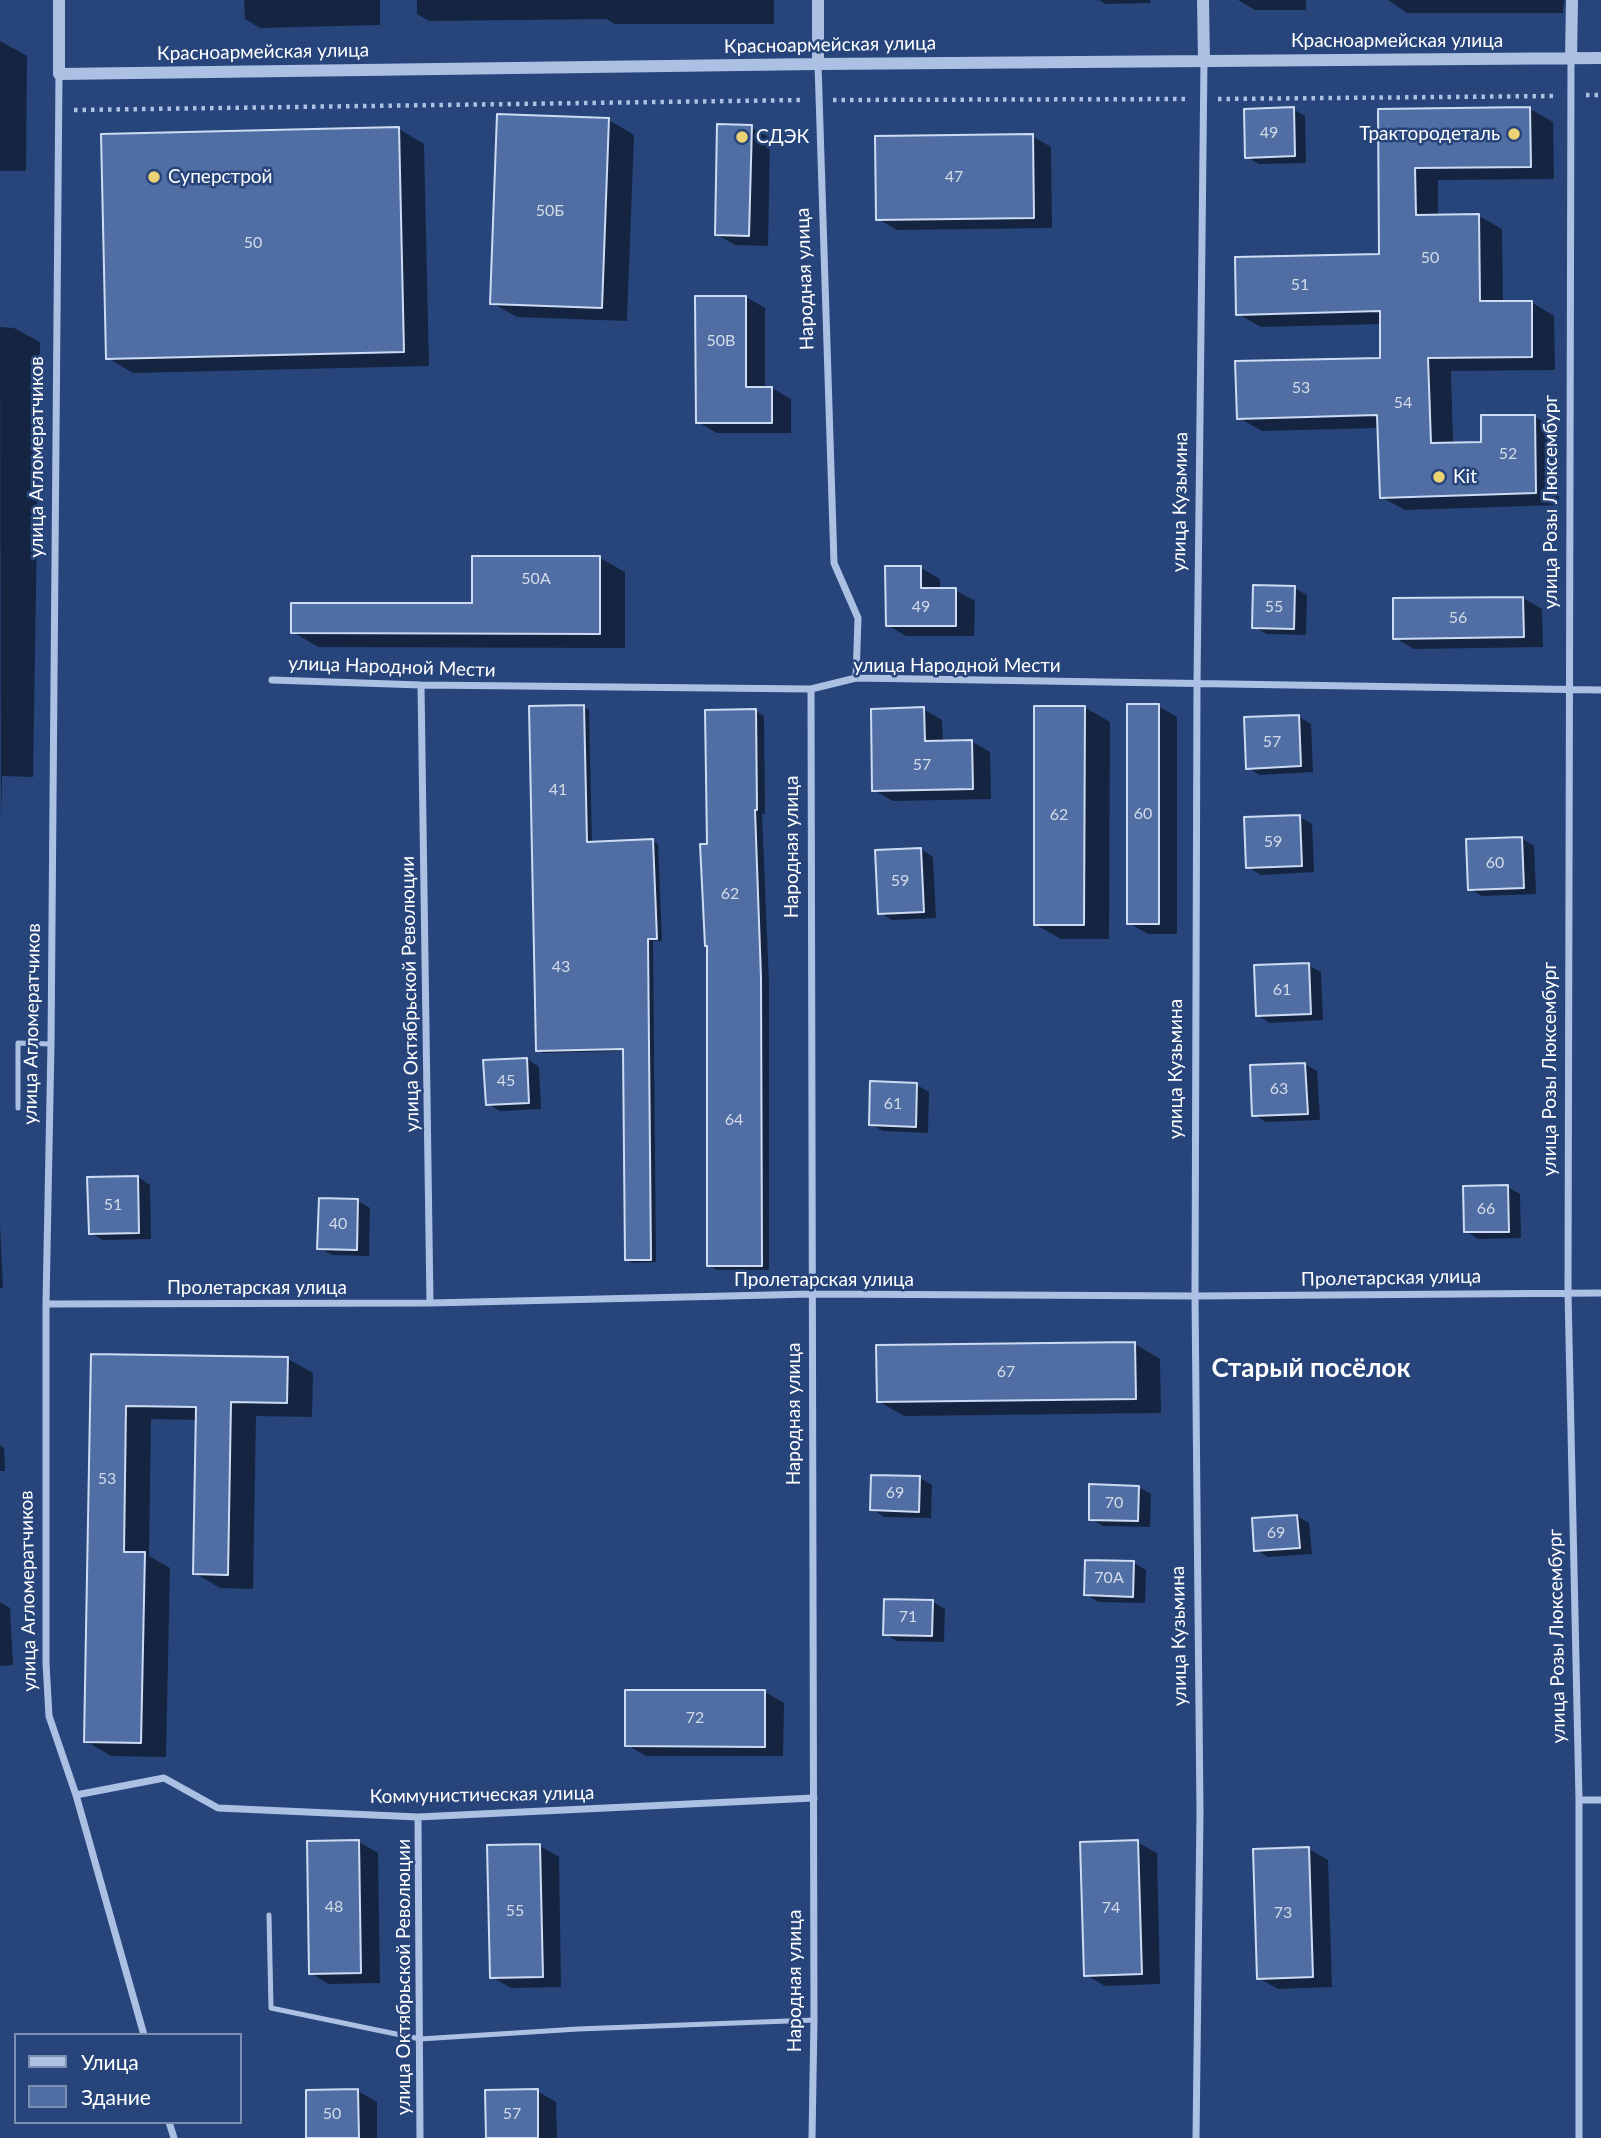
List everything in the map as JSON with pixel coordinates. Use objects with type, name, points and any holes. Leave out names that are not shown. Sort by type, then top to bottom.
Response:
[{"type":"street","name":"улица Агломератчиков","points":[[60,0],[46,1663],[49,1716],[75,1795],[143,2033]]},
{"type":"street","name":"Народная улица","points":[[818,0],[834,563],[858,618],[856,678]]},
{"type":"street","name":"улица Кузьмина","points":[[1196,2138],[1200,1813],[1195,1296],[1197,684],[1203,0]]},
{"type":"street","name":"улица Розы Люксембург","points":[[1572,0],[1568,1292],[1580,1800],[1579,2138]]},
{"type":"street","name":"Красноармейская улица","points":[[60,74],[818,64],[1601,58]]},
{"type":"street","name":"улица Народной Мести","points":[[272,680],[421,685],[811,689],[856,678],[1601,690]]},
{"type":"street","name":"улица Октябрьской Революции","points":[[421,685],[430,1303]]},
{"type":"street","name":"Народная улица","points":[[811,689],[814,1798],[812,2138]]},
{"type":"street","name":"Пролетарская улица","points":[[47,1304],[430,1303],[813,1294],[1195,1296],[1601,1293]]},
{"type":"street","name":"Коммунистическая улица","points":[[75,1795],[164,1779],[218,1808],[418,1817],[814,1798]]},
{"type":"street","points":[[1580,1800],[1601,1800]]},
{"type":"street","name":"улица Октябрьской Революции","points":[[418,1817],[420,2138]]},
{"type":"lane","points":[[18,1108],[18,1043],[51,1044]]},
{"type":"lane","points":[[269,1915],[271,2008],[420,2039],[578,2029],[814,2020]]},
{"type":"path","points":[[59,110],[819,100],[1601,95]]},
{"type":"building","points":[[1294,107],[1295,156],[1245,158],[1244,109]]},
{"type":"building","points":[[1530,107],[1531,167],[1415,168],[1416,215],[1479,214],[1480,301],[1532,301],[1532,357],[1428,358],[1431,443],[1481,442],[1481,415],[1535,415],[1536,493],[1380,498],[1377,415],[1237,419],[1235,361],[1380,358],[1380,311],[1236,315],[1235,257],[1379,254],[1378,109]]},
{"type":"building","points":[[497,114],[609,118],[602,308],[490,304]]},
{"type":"building","points":[[717,124],[752,125],[749,236],[715,235]]},
{"type":"building","points":[[399,127],[404,352],[106,359],[101,134]]},
{"type":"building","points":[[1033,134],[1034,218],[876,220],[875,136]]},
{"type":"building","points":[[695,296],[746,296],[746,387],[772,387],[772,423],[696,423]]},
{"type":"building","points":[[472,556],[600,556],[600,634],[291,633],[291,603],[472,603]]},
{"type":"building","points":[[885,566],[921,566],[921,588],[956,588],[956,626],[886,626]]},
{"type":"building","points":[[1253,585],[1295,586],[1294,629],[1252,628]]},
{"type":"building","points":[[1523,597],[1524,637],[1393,639],[1393,598]]},
{"type":"building","points":[[1127,704],[1159,704],[1159,924],[1127,924]]},
{"type":"building","points":[[584,705],[587,842],[653,839],[657,939],[648,939],[651,1260],[625,1260],[623,1049],[536,1051],[529,706]]},
{"type":"building","points":[[1034,706],[1085,706],[1084,925],[1034,925]]},
{"type":"building","points":[[924,707],[925,741],[972,740],[973,789],[872,791],[871,709]]},
{"type":"building","points":[[756,709],[755,810],[761,978],[762,1266],[707,1266],[707,946],[700,844],[707,844],[705,710]]},
{"type":"building","points":[[1299,715],[1301,766],[1246,769],[1244,717]]},
{"type":"building","points":[[1300,815],[1302,866],[1246,868],[1244,817]]},
{"type":"building","points":[[1522,837],[1524,888],[1468,890],[1466,839]]},
{"type":"building","points":[[921,848],[924,912],[878,914],[875,850]]},
{"type":"building","points":[[1309,963],[1311,1014],[1256,1016],[1254,965]]},
{"type":"building","points":[[527,1058],[529,1103],[486,1105],[483,1060]]},
{"type":"building","points":[[1305,1063],[1308,1114],[1252,1116],[1250,1065]]},
{"type":"building","points":[[870,1081],[917,1083],[916,1127],[869,1125]]},
{"type":"building","points":[[138,1176],[139,1233],[89,1234],[87,1177]]},
{"type":"building","points":[[1508,1185],[1509,1232],[1464,1232],[1463,1186]]},
{"type":"building","points":[[319,1198],[358,1199],[357,1250],[317,1249]]},
{"type":"building","points":[[1135,1342],[1136,1399],[877,1402],[876,1345]]},
{"type":"building","points":[[91,1354],[288,1357],[287,1403],[231,1402],[228,1575],[193,1574],[196,1407],[126,1406],[124,1552],[145,1552],[141,1743],[84,1742]]},
{"type":"building","points":[[871,1475],[920,1476],[919,1512],[870,1510]]},
{"type":"building","points":[[1089,1484],[1139,1486],[1138,1521],[1089,1520]]},
{"type":"building","points":[[1297,1515],[1300,1548],[1254,1551],[1252,1518]]},
{"type":"building","points":[[1085,1560],[1134,1561],[1133,1597],[1084,1595]]},
{"type":"building","points":[[884,1599],[933,1600],[932,1636],[883,1635]]},
{"type":"building","points":[[625,1690],[765,1690],[765,1747],[625,1746]]},
{"type":"building","points":[[359,1840],[361,1973],[309,1974],[307,1841]]},
{"type":"building","points":[[1138,1840],[1142,1974],[1084,1976],[1080,1842]]},
{"type":"building","points":[[540,1844],[543,1977],[490,1978],[487,1845]]},
{"type":"building","points":[[1309,1847],[1313,1977],[1257,1979],[1253,1849]]},
{"type":"building","points":[[358,2089],[359,2138],[306,2138],[306,2090]]},
{"type":"building","points":[[538,2089],[538,2138],[486,2138],[485,2090]]},
{"type":"place","name":"Трактородеталь","points":[[1514,134]]},
{"type":"place","name":"СДЭК","points":[[742,137]]},
{"type":"place","name":"Суперстрой","points":[[154,177]]},
{"type":"place","name":"Kit","points":[[1439,477]]},
{"type":"district","name":"Старый посёлок","points":[[1311,1369]]}]
